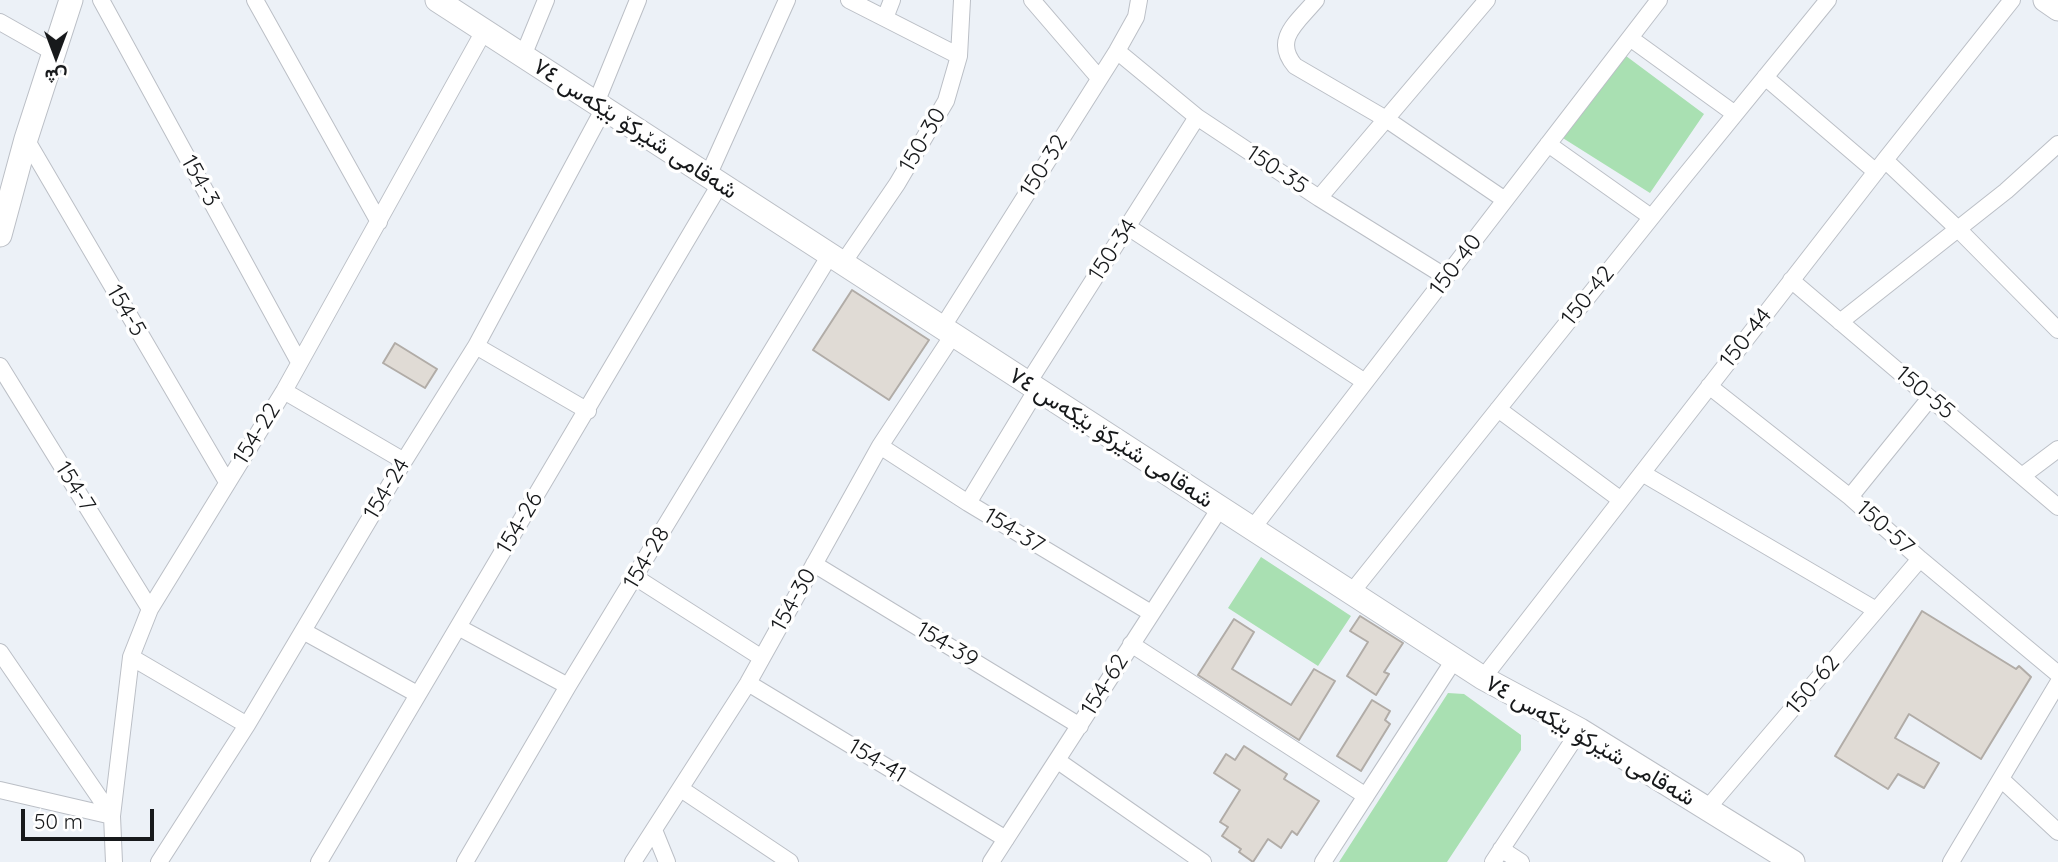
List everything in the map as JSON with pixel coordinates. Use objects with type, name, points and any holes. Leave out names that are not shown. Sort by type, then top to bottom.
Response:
[{"type":"street","points":[[0,235],[26,139],[71,0]]},
{"type":"street","name":"154-3","points":[[101,0],[299,362]]},
{"type":"street","points":[[255,0],[379,222]]},
{"type":"street","name":"شەقامی شێرکۆ بێکەس ٧٤","points":[[437,0],[1454,660],[1580,730],[1793,862]]},
{"type":"street","name":"154-24","points":[[159,862],[247,725],[475,346],[600,106],[638,0]]},
{"type":"street","name":"154-26","points":[[319,862],[588,411],[714,180],[787,0]]},
{"type":"street","points":[[849,0],[959,56]]},
{"type":"street","points":[[885,18],[892,0]]},
{"type":"street","name":"150-30","points":[[836,259],[897,184],[946,101],[959,56],[962,0]]},
{"type":"street","points":[[1032,0],[1099,78]]},
{"type":"street","name":"150-32","points":[[947,332],[1117,51],[1136,17],[1139,0]]},
{"type":"street","points":[[1316,0],[1288,35],[1284,50],[1295,66],[1386,119],[1505,200]]},
{"type":"street","points":[[1319,198],[1487,0]]},
{"type":"street","name":"150-40","points":[[1252,529],[1659,0]]},
{"type":"street","name":"150-42","points":[[1351,593],[1828,0]]},
{"type":"street","name":"150-44","points":[[1483,678],[2012,0]]},
{"type":"street","points":[[2045,0],[2058,9]]},
{"type":"street","points":[[523,56],[540,2]]},
{"type":"street","points":[[0,22],[53,52]]},
{"type":"street","name":"154-22","points":[[114,862],[112,816],[131,657],[150,609],[284,391],[484,31]]},
{"type":"street","points":[[1630,38],[1735,114]]},
{"type":"street","name":"150-35","points":[[1117,51],[1197,117],[1319,198],[1446,277]]},
{"type":"street","points":[[1765,77],[1959,230],[2058,330]]},
{"type":"street","name":"150-34","points":[[968,503],[1032,386],[1197,117]]},
{"type":"street","name":"154-5","points":[[26,139],[227,482]]},
{"type":"street","points":[[1548,144],[1651,217]]},
{"type":"street","points":[[1840,322],[1959,230],[2058,145]]},
{"type":"street","points":[[1128,227],[1365,382]]},
{"type":"street","name":"154-28","points":[[465,862],[635,577],[836,259]]},
{"type":"street","name":"150-55","points":[[1791,280],[2058,506]]},
{"type":"street","name":"154-30","points":[[633,862],[748,683],[947,332]]},
{"type":"street","points":[[475,346],[588,411]]},
{"type":"street","name":"154-7","points":[[0,366],[150,609]]},
{"type":"street","name":"150-57","points":[[1709,386],[1850,497],[2058,674]]},
{"type":"street","points":[[284,391],[404,461]]},
{"type":"street","points":[[1850,497],[1930,398]]},
{"type":"street","points":[[1498,409],[1621,500]]},
{"type":"street","name":"154-37","points":[[880,446],[968,503],[1150,613]]},
{"type":"street","points":[[2022,476],[2058,449]]},
{"type":"street","points":[[1642,472],[1876,610]]},
{"type":"street","name":"154-62","points":[[991,862],[1220,508]]},
{"type":"street","name":"150-62","points":[[1706,810],[1920,559]]},
{"type":"street","name":"154-39","points":[[814,564],[1080,726]]},
{"type":"street","points":[[635,577],[762,658]]},
{"type":"street","points":[[458,627],[568,686]]},
{"type":"street","points":[[303,631],[417,694]]},
{"type":"street","points":[[1131,644],[1366,796]]},
{"type":"street","points":[[0,652],[112,816]]},
{"type":"street","points":[[131,657],[247,725]]},
{"type":"street","points":[[1323,862],[1454,660]]},
{"type":"street","name":"154-41","points":[[748,683],[1006,839]]},
{"type":"street","points":[[1951,862],[2058,683]]},
{"type":"street","points":[[1521,862],[1497,856],[1580,730]]},
{"type":"street","points":[[1058,761],[1203,862]]},
{"type":"street","points":[[2001,779],[2058,832]]},
{"type":"street","points":[[681,789],[790,862]]},
{"type":"street","points":[[0,790],[112,816]]},
{"type":"street","points":[[654,830],[660,860]]},
{"type":"green space","points":[[1622,53],[1704,114],[1650,193],[1558,135]]},
{"type":"green space","points":[[1261,557],[1351,616],[1318,666],[1228,608]]},
{"type":"green space","points":[[1448,693],[1464,694],[1521,735],[1521,750],[1447,862],[1339,862]]},
{"type":"building","points":[[852,290],[929,340],[889,400],[813,350]]},
{"type":"building","points":[[395,343],[437,369],[425,388],[383,363]]},
{"type":"building","points":[[1922,611],[2016,669],[2019,666],[2031,677],[1981,759],[1909,714],[1895,738],[1939,763],[1924,788],[1898,774],[1888,789],[1835,756]]},
{"type":"building","points":[[1360,616],[1403,643],[1384,672],[1389,674],[1376,695],[1347,676],[1368,642],[1350,631]]},
{"type":"building","points":[[1234,619],[1254,632],[1232,669],[1291,705],[1314,669],[1335,681],[1299,740],[1198,675]]},
{"type":"building","points":[[1372,700],[1390,711],[1385,720],[1390,724],[1361,771],[1337,756]]},
{"type":"building","points":[[1244,746],[1287,774],[1284,779],[1319,801],[1297,835],[1292,831],[1281,848],[1268,839],[1253,862],[1239,852],[1241,849],[1222,836],[1228,827],[1220,822],[1240,790],[1214,773],[1226,754],[1235,760]]}]
